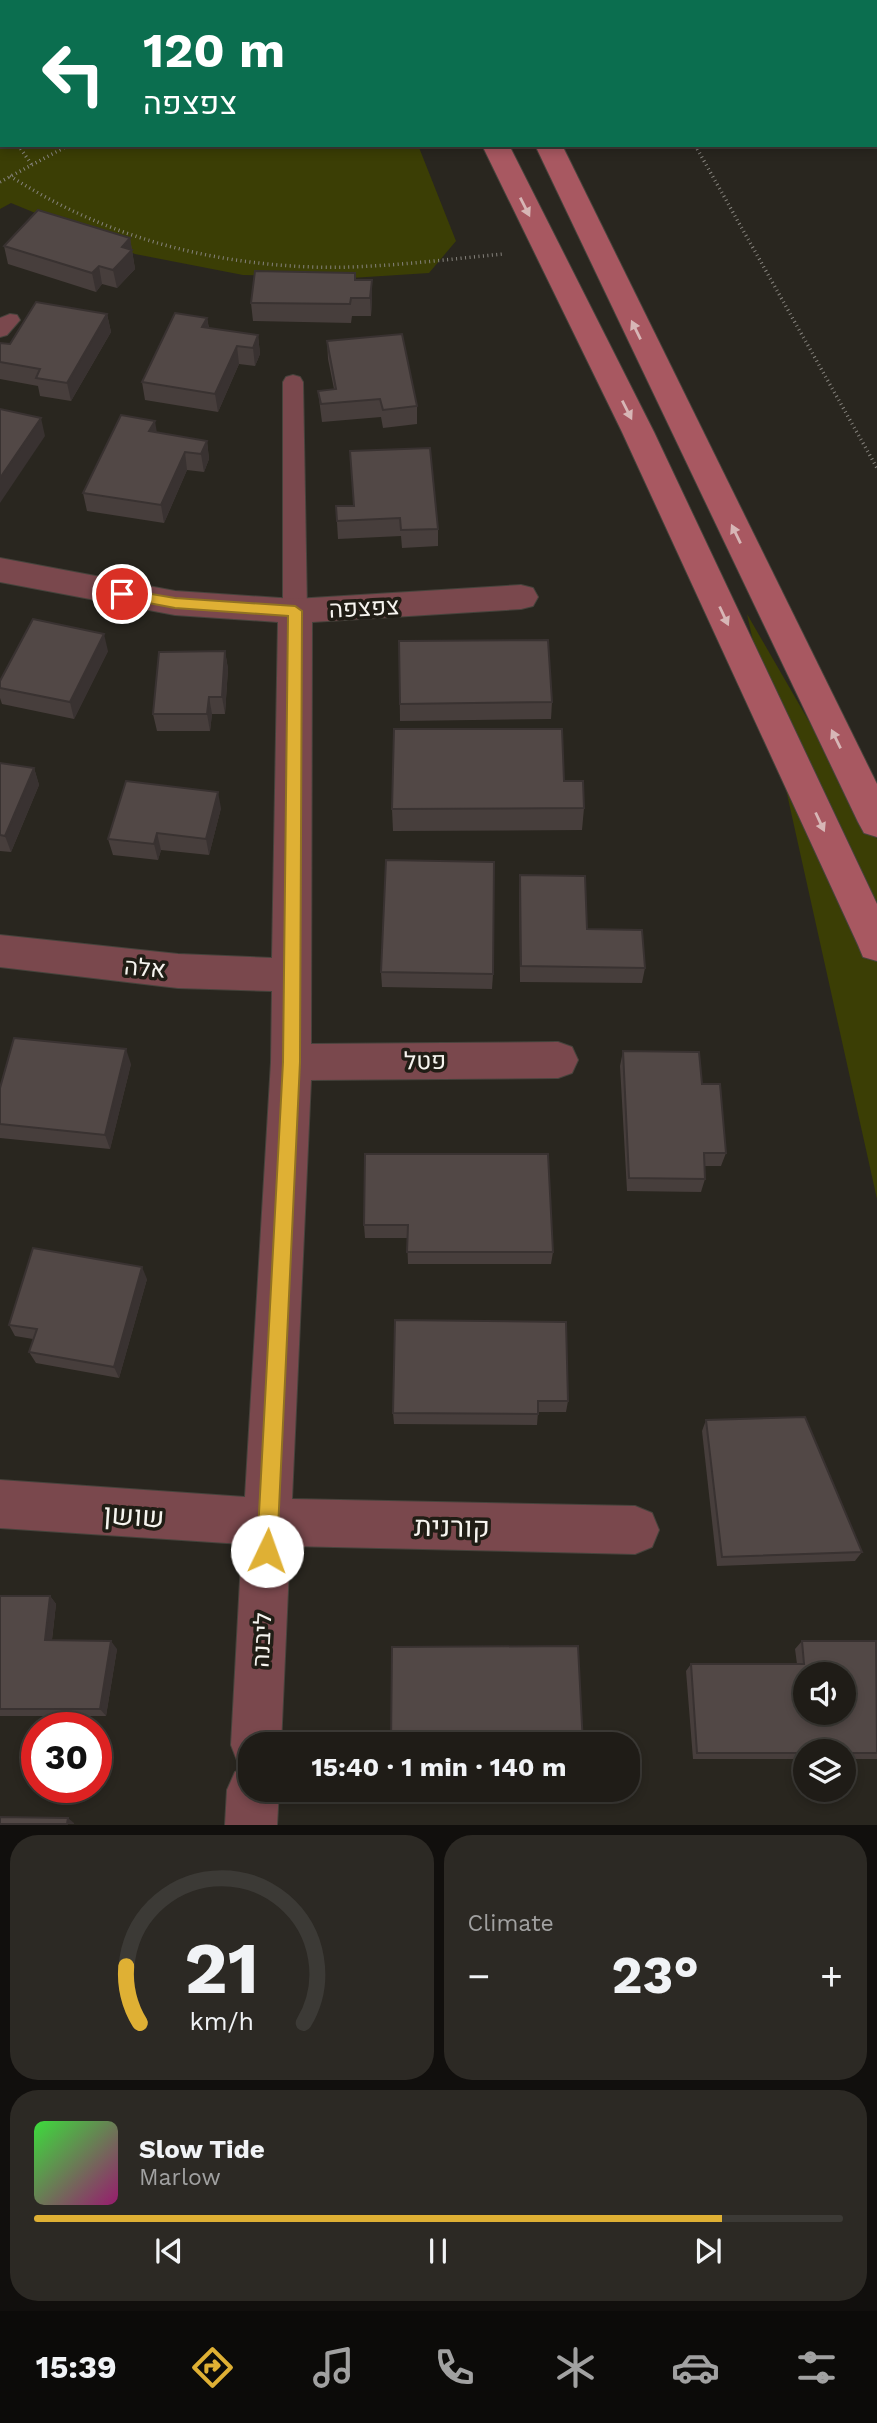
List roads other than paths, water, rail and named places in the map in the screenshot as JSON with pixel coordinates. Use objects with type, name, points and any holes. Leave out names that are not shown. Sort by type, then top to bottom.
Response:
[{"type":"main road","points":[[496,147],[638,432],[877,945]]},
{"type":"main road","points":[[549,147],[877,822]]},
{"type":"street","name":"צפצפה","points":[[0,570],[175,603],[295,611],[521,597]]},
{"type":"street","name":"ליבנה","points":[[257,1732],[291,1062],[295,611]]},
{"type":"street","name":"אלה","points":[[0,951],[178,971],[292,975]]},
{"type":"street","name":"פטל","points":[[291,1062],[558,1060]]},
{"type":"street","name":"שושן","points":[[0,1504],[118,1516],[268,1524]]},
{"type":"street","name":"קורנית","points":[[268,1524],[635,1530]]},
{"type":"street","points":[[251,1825],[252,1802]]},
{"type":"lane","points":[[293,382],[295,611]]}]
